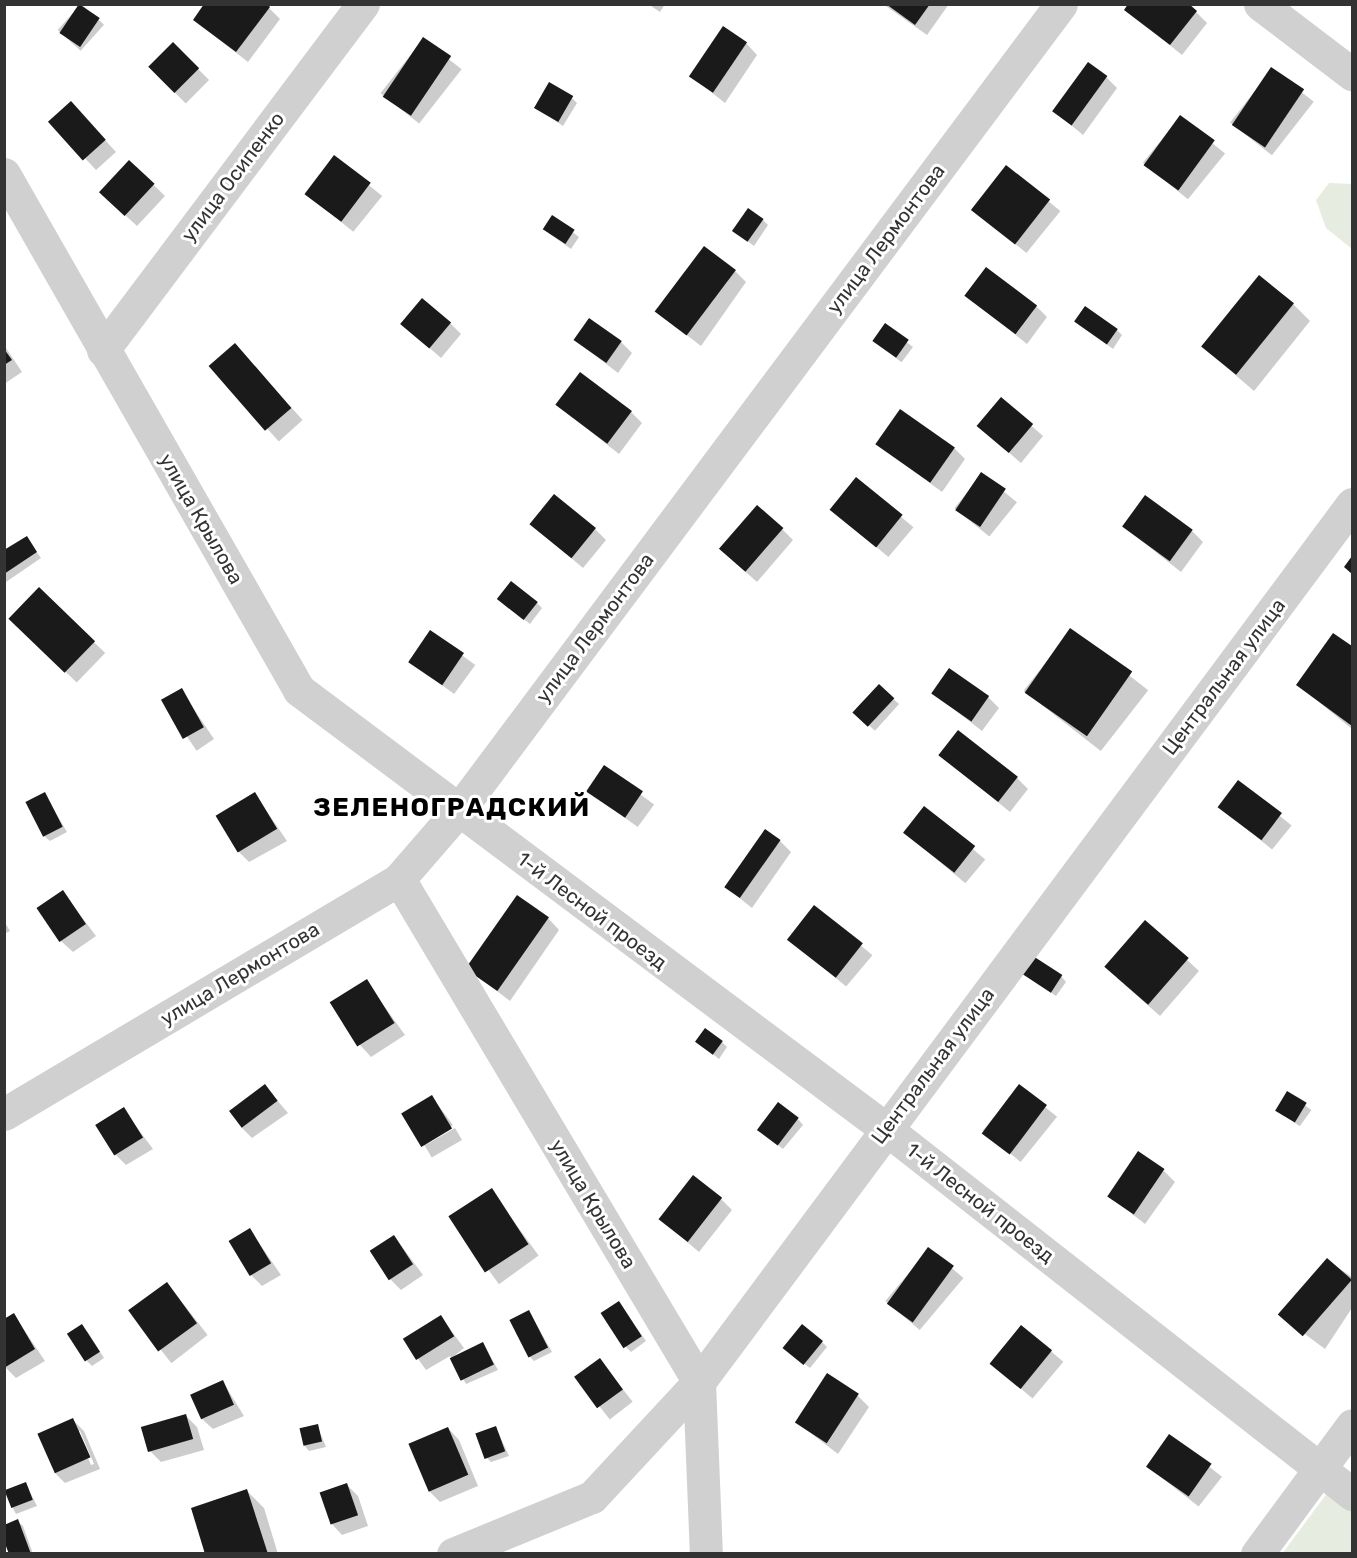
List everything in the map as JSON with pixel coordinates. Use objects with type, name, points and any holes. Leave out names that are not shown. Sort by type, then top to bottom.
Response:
[{"type":"street","name":"улица Осипенко","points":[[103,350],[363,4]]},
{"type":"street","name":"улица Лермонтова","points":[[4,1114],[399,879],[458,811],[1061,4]]},
{"type":"street","points":[[1260,4],[1353,74]]},
{"type":"street","name":"улица Крылова","points":[[8,188],[299,690],[458,811]]},
{"type":"street","name":"Центральная улица","points":[[453,1554],[592,1497],[699,1382],[1353,504]]},
{"type":"street","name":"1-й Лесной проезд","points":[[458,811],[886,1129],[1353,1494]]},
{"type":"street","name":"улица Крылова","points":[[399,879],[699,1382],[706,1554]]},
{"type":"street","points":[[1257,1554],[1353,1425]]},
{"type":"shaded area","points":[[1329,183],[1352,184],[1352,249],[1326,228],[1316,200]]},
{"type":"shaded area","points":[[1328,1492],[1352,1510],[1352,1553],[1282,1554]]},
{"type":"building","points":[[79,4],[100,18],[80,47],[59,33]]},
{"type":"building","points":[[204,4],[267,4],[270,7],[236,52],[193,20]]},
{"type":"building","points":[[886,4],[930,4],[915,25]]},
{"type":"building","points":[[1128,4],[1189,4],[1197,11],[1170,45],[1124,10]]},
{"type":"building","points":[[723,26],[747,42],[713,93],[689,77]]},
{"type":"building","points":[[423,37],[451,56],[411,116],[383,97]]},
{"type":"building","points":[[173,42],[199,68],[174,93],[148,67]]},
{"type":"building","points":[[1088,62],[1107,76],[1072,125],[1052,111]]},
{"type":"building","points":[[1271,67],[1304,89],[1265,147],[1232,125]]},
{"type":"building","points":[[549,82],[573,96],[558,122],[534,108]]},
{"type":"building","points":[[71,101],[106,140],[83,160],[48,122]]},
{"type":"building","points":[[1180,115],[1215,140],[1178,190],[1144,165]]},
{"type":"building","points":[[334,155],[371,183],[341,222],[305,194]]},
{"type":"building","points":[[129,160],[155,184],[125,216],[99,192]]},
{"type":"building","points":[[1006,165],[1050,199],[1015,244],[971,210]]},
{"type":"building","points":[[748,208],[764,219],[748,242],[732,231]]},
{"type":"building","points":[[552,215],[575,230],[565,244],[543,229]]},
{"type":"building","points":[[704,246],[736,270],[687,336],[655,311]]},
{"type":"building","points":[[986,267],[1037,306],[1015,334],[964,296]]},
{"type":"building","points":[[1259,275],[1294,303],[1236,375],[1201,346]]},
{"type":"building","points":[[422,298],[451,322],[429,348],[400,324]]},
{"type":"building","points":[[1085,306],[1118,329],[1107,345],[1074,322]]},
{"type":"building","points":[[589,318],[622,341],[606,363],[574,340]]},
{"type":"building","points":[[885,323],[909,340],[896,358],[872,341]]},
{"type":"building","points":[[235,343],[291,408],[265,431],[209,366]]},
{"type":"building","points":[[4,349],[12,360],[4,365]]},
{"type":"building","points":[[580,372],[632,411],[607,444],[555,405]]},
{"type":"building","points":[[1001,397],[1033,424],[1009,453],[977,426]]},
{"type":"building","points":[[900,409],[955,447],[930,483],[875,444]]},
{"type":"building","points":[[981,472],[1006,489],[980,527],[955,510]]},
{"type":"building","points":[[856,477],[903,515],[876,547],[830,510]]},
{"type":"building","points":[[554,494],[596,528],[571,558],[529,524]]},
{"type":"building","points":[[1145,495],[1193,530],[1170,561],[1122,527]]},
{"type":"building","points":[[757,505],[783,528],[745,572],[719,549]]},
{"type":"building","points":[[27,536],[37,552],[4,574],[4,550]]},
{"type":"building","points":[[1352,556],[1352,574],[1344,567]]},
{"type":"building","points":[[511,581],[538,602],[524,620],[497,599]]},
{"type":"building","points":[[39,587],[95,641],[65,673],[8,619]]},
{"type":"building","points":[[1070,628],[1132,672],[1087,736],[1025,693]]},
{"type":"building","points":[[430,630],[464,653],[442,685],[408,662]]},
{"type":"building","points":[[1333,633],[1352,646],[1352,726],[1296,685]]},
{"type":"building","points":[[949,668],[989,696],[971,721],[931,693]]},
{"type":"building","points":[[879,684],[894,698],[868,727],[852,713]]},
{"type":"building","points":[[182,688],[204,727],[183,739],[161,700]]},
{"type":"building","points":[[958,730],[1018,777],[998,802],[938,755]]},
{"type":"building","points":[[604,765],[643,791],[625,818],[586,792]]},
{"type":"building","points":[[1238,780],[1282,813],[1261,840],[1218,807]]},
{"type":"building","points":[[45,792],[63,827],[43,837],[25,802]]},
{"type":"building","points":[[255,792],[277,829],[238,853],[216,816]]},
{"type":"building","points":[[924,806],[975,846],[954,873],[903,833]]},
{"type":"building","points":[[765,829],[781,840],[740,898],[724,887]]},
{"type":"building","points":[[63,890],[86,924],[59,942],[36,908]]},
{"type":"building","points":[[517,895],[549,917],[497,991],[465,969]]},
{"type":"building","points":[[814,905],[863,943],[836,978],[787,940]]},
{"type":"building","points":[[1145,920],[1189,958],[1148,1005],[1104,967]]},
{"type":"building","points":[[1033,956],[1062,975],[1051,993],[1022,974]]},
{"type":"building","points":[[367,979],[395,1023],[357,1046],[330,1002]]},
{"type":"building","points":[[705,1028],[723,1041],[713,1055],[695,1042]]},
{"type":"building","points":[[265,1084],[278,1101],[242,1128],[229,1111]]},
{"type":"building","points":[[1019,1084],[1047,1105],[1010,1155],[982,1134]]},
{"type":"building","points":[[1287,1091],[1307,1103],[1295,1123],[1275,1111]]},
{"type":"building","points":[[432,1095],[452,1128],[421,1147],[401,1114]]},
{"type":"building","points":[[778,1102],[799,1118],[778,1146],[757,1130]]},
{"type":"building","points":[[124,1107],[143,1138],[114,1156],[95,1125]]},
{"type":"building","points":[[1138,1151],[1165,1169],[1134,1214],[1107,1197]]},
{"type":"building","points":[[693,1175],[722,1198],[688,1242],[659,1219]]},
{"type":"building","points":[[492,1188],[528,1244],[485,1273],[448,1216]]},
{"type":"building","points":[[250,1228],[271,1263],[250,1276],[229,1241]]},
{"type":"building","points":[[394,1235],[413,1264],[389,1280],[370,1251]]},
{"type":"building","points":[[928,1247],[954,1266],[913,1322],[887,1304]]},
{"type":"building","points":[[1327,1258],[1352,1280],[1303,1336],[1278,1315]]},
{"type":"building","points":[[167,1282],[197,1323],[158,1351],[128,1310]]},
{"type":"building","points":[[619,1301],[642,1336],[623,1348],[601,1313]]},
{"type":"building","points":[[529,1310],[548,1347],[528,1357],[509,1320]]},
{"type":"building","points":[[14,1313],[35,1349],[4,1368],[4,1319]]},
{"type":"building","points":[[441,1315],[454,1336],[416,1360],[403,1339]]},
{"type":"building","points":[[82,1324],[100,1352],[85,1361],[67,1334]]},
{"type":"building","points":[[802,1324],[823,1341],[803,1365],[782,1348]]},
{"type":"building","points":[[1021,1325],[1052,1350],[1021,1389],[990,1364]]},
{"type":"building","points":[[483,1342],[494,1364],[461,1381],[450,1358]]},
{"type":"building","points":[[600,1358],[623,1390],[597,1408],[574,1377]]},
{"type":"building","points":[[827,1373],[859,1394],[827,1443],[795,1422]]},
{"type":"building","points":[[223,1380],[234,1405],[201,1419],[190,1395]]},
{"type":"building","points":[[186,1414],[193,1439],[148,1452],[141,1427]]},
{"type":"building","points":[[73,1418],[90,1457],[55,1473],[37,1434]]},
{"type":"building","points":[[318,1424],[322,1442],[304,1446],[299,1428]]},
{"type":"building","points":[[496,1426],[505,1451],[485,1459],[475,1434]]},
{"type":"building","points":[[448,1427],[468,1475],[429,1492],[408,1444]]},
{"type":"building","points":[[1169,1434],[1212,1464],[1189,1497],[1146,1467]]},
{"type":"building","points":[[26,1482],[33,1500],[11,1508],[5,1490]]},
{"type":"building","points":[[347,1483],[358,1515],[331,1525],[320,1492]]},
{"type":"building","points":[[247,1489],[268,1554],[205,1554],[191,1508]]},
{"type":"building","points":[[18,1519],[31,1554],[9,1554],[4,1541],[4,1525]]},
{"type":"district","name":"ЗЕЛЕНОГРАДСКИЙ","points":[[452,808]]}]
